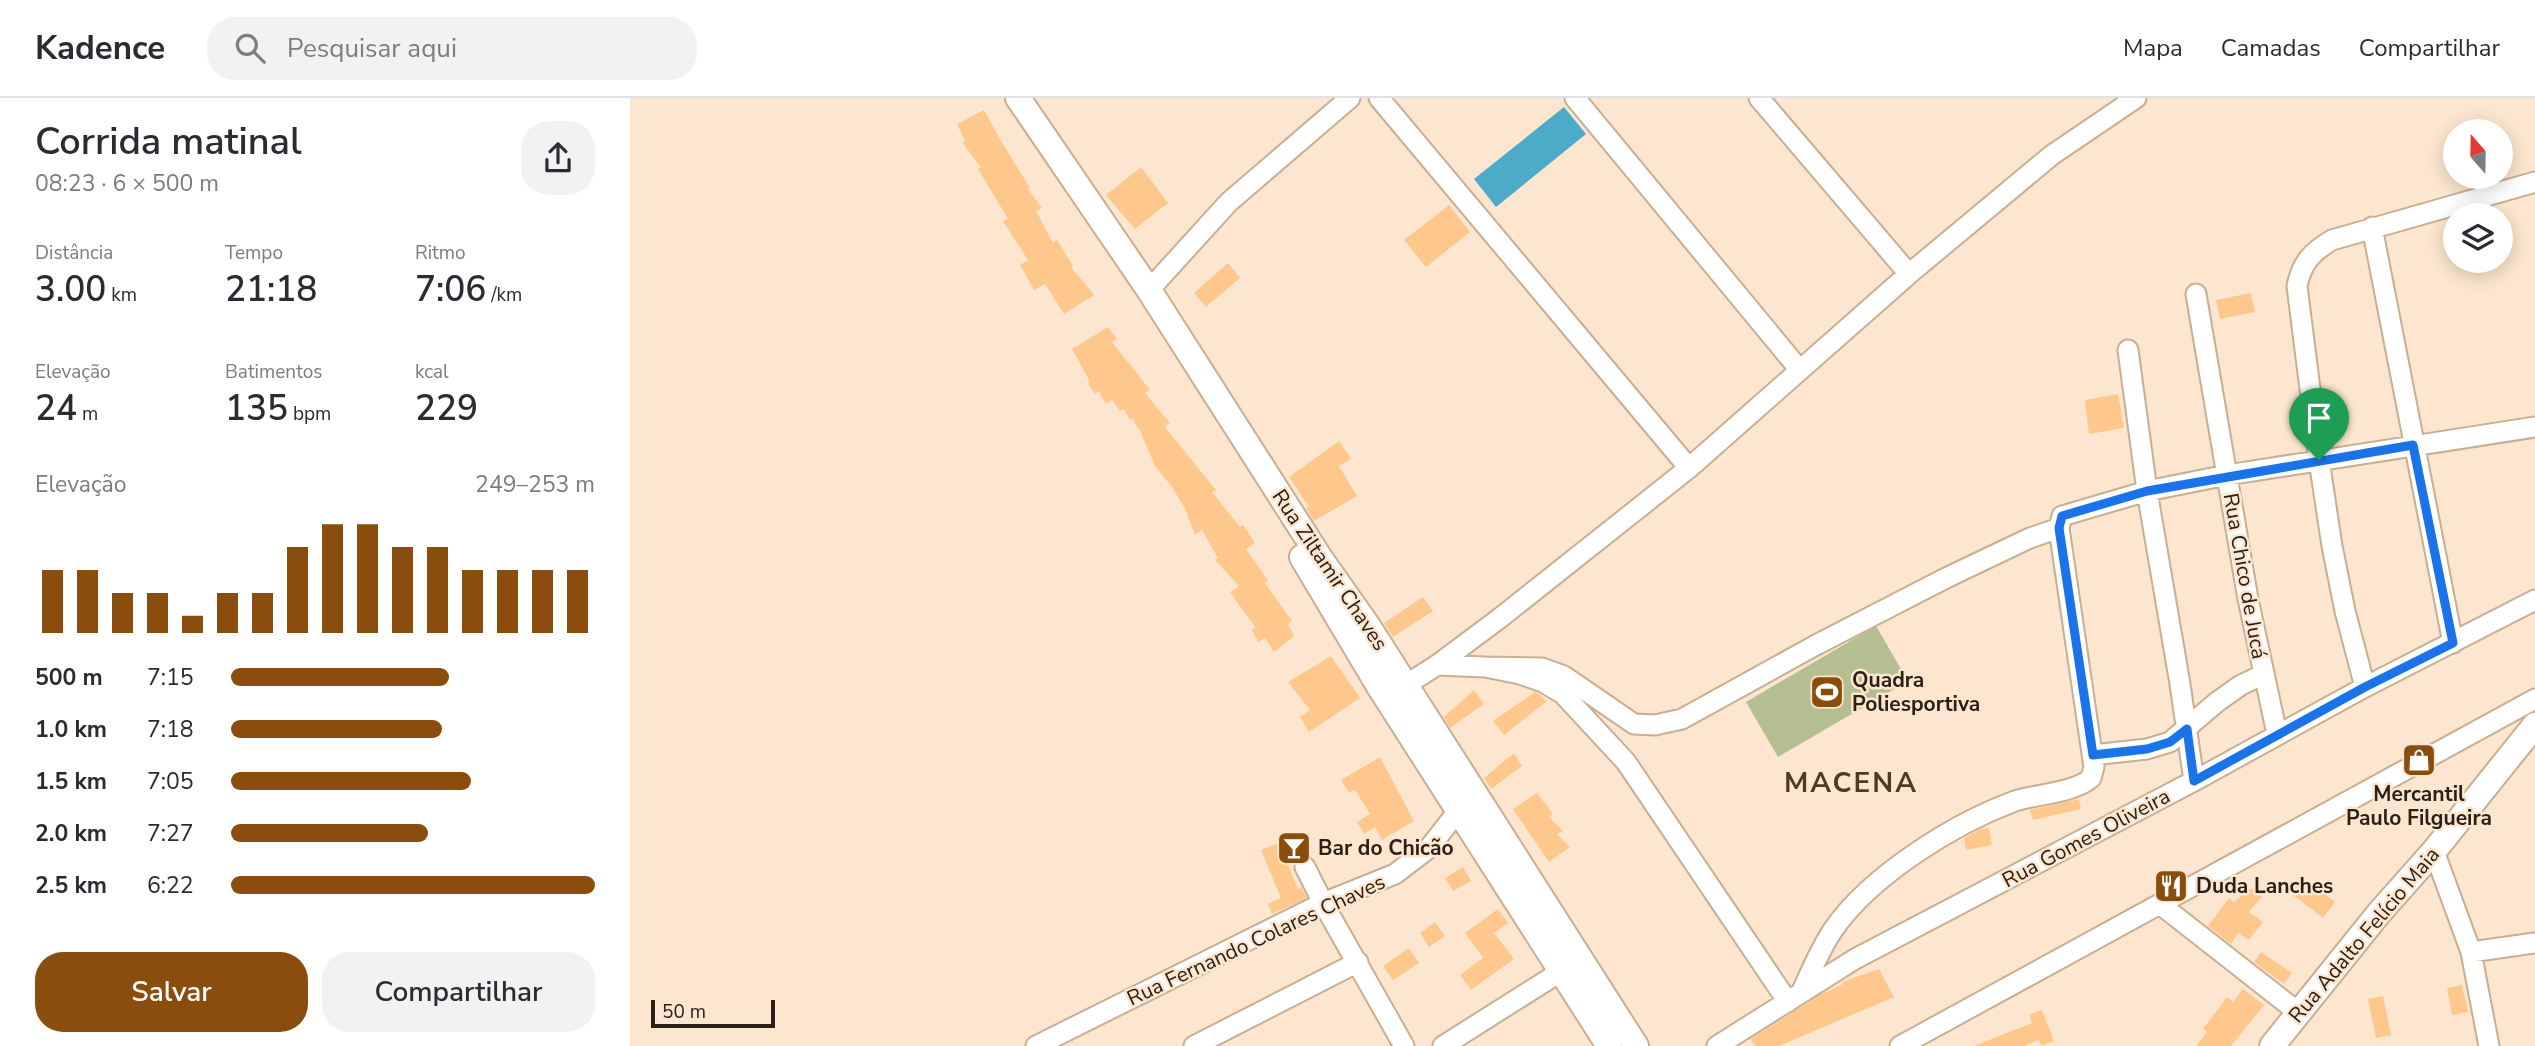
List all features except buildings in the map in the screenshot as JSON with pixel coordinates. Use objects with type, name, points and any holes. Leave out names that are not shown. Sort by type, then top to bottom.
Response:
[{"type":"street","name":"Rua Ziltamir Chaves","points":[[1004,98],[1320,558],[1458,811],[1609,1046]]},
{"type":"street","name":"Rua Ziltamir Chaves","points":[[1018,98],[1149,290],[1189,368]]},
{"type":"street","points":[[1149,290],[1228,202],[1350,98]]},
{"type":"street","points":[[1379,98],[1689,468]]},
{"type":"street","points":[[1575,98],[1799,369]]},
{"type":"street","points":[[1759,98],[1909,274]]},
{"type":"street","points":[[1406,684],[1437,665],[1689,468],[1909,274],[2052,155],[2136,98]]},
{"type":"street","points":[[2365,687],[2345,611],[2319,460],[2297,286],[2305,259],[2332,240],[2535,182]]},
{"type":"street","points":[[2372,227],[2453,643]]},
{"type":"street","name":"Rua Chico de Jucá","points":[[2196,294],[2248,599],[2277,734]]},
{"type":"street","points":[[2128,350],[2147,491],[2194,781]]},
{"type":"street","points":[[1485,667],[1532,678],[1563,694],[1626,762],[1795,997],[1831,932],[1850,908],[1909,858],[1966,822],[2017,801],[2089,781],[2094,767],[2093,755],[2059,528],[2060,519],[2066,513],[2147,491],[2227,475],[2535,427]]},
{"type":"street","points":[[1437,665],[1542,668],[1564,676],[1634,724],[1655,726],[1682,719],[1816,645],[1946,578],[2030,538],[2059,528]]},
{"type":"street","name":"Rua Gomes Oliveira","points":[[1717,1046],[1866,953],[2194,781],[2365,687],[2535,600]]},
{"type":"street","name":"Rua Ziltamir Chaves","points":[[1359,632],[1406,684],[1636,1046]]},
{"type":"street","points":[[2093,755],[2147,749],[2170,742],[2217,702],[2241,685],[2264,674]]},
{"type":"street","points":[[1900,1046],[2535,699]]},
{"type":"street","name":"Rua Adalto Felício Maia","points":[[2272,1046],[2535,725]]},
{"type":"street","name":"Rua Fernando Colares Chaves","points":[[1036,1046],[1323,903],[1395,874],[1429,848],[1458,811]]},
{"type":"street","points":[[2434,851],[2470,952],[2489,1046]]},
{"type":"street","points":[[1305,867],[1404,1046]]},
{"type":"street","points":[[2161,905],[2299,1013]]},
{"type":"street","points":[[2470,952],[2535,943]]},
{"type":"street","points":[[1194,1046],[1357,962]]},
{"type":"street","points":[[1443,1046],[1560,972]]},
{"type":"green space","name":"Quadra Poliesportiva","points":[[1876,626],[1908,681],[1778,757],[1746,702]]},
{"type":"water","points":[[1564,107],[1586,134],[1496,207],[1474,179]]},
{"type":"place","name":"Quadra Poliesportiva","points":[[1827,692]]},
{"type":"place","name":"Mercantil Paulo Filgueira","points":[[2419,760]]},
{"type":"place","name":"Bar do Chicão","points":[[1294,848]]},
{"type":"place","name":"Duda Lanches","points":[[2171,886]]},
{"type":"district","name":"MACENA","points":[[1851,782]]},
{"type":"route","points":[[2413,445],[2453,643],[2365,687],[2194,781],[2187,729],[2170,742],[2147,749],[2093,755],[2059,528],[2062,516],[2147,491],[2319,460],[2413,445]]}]
